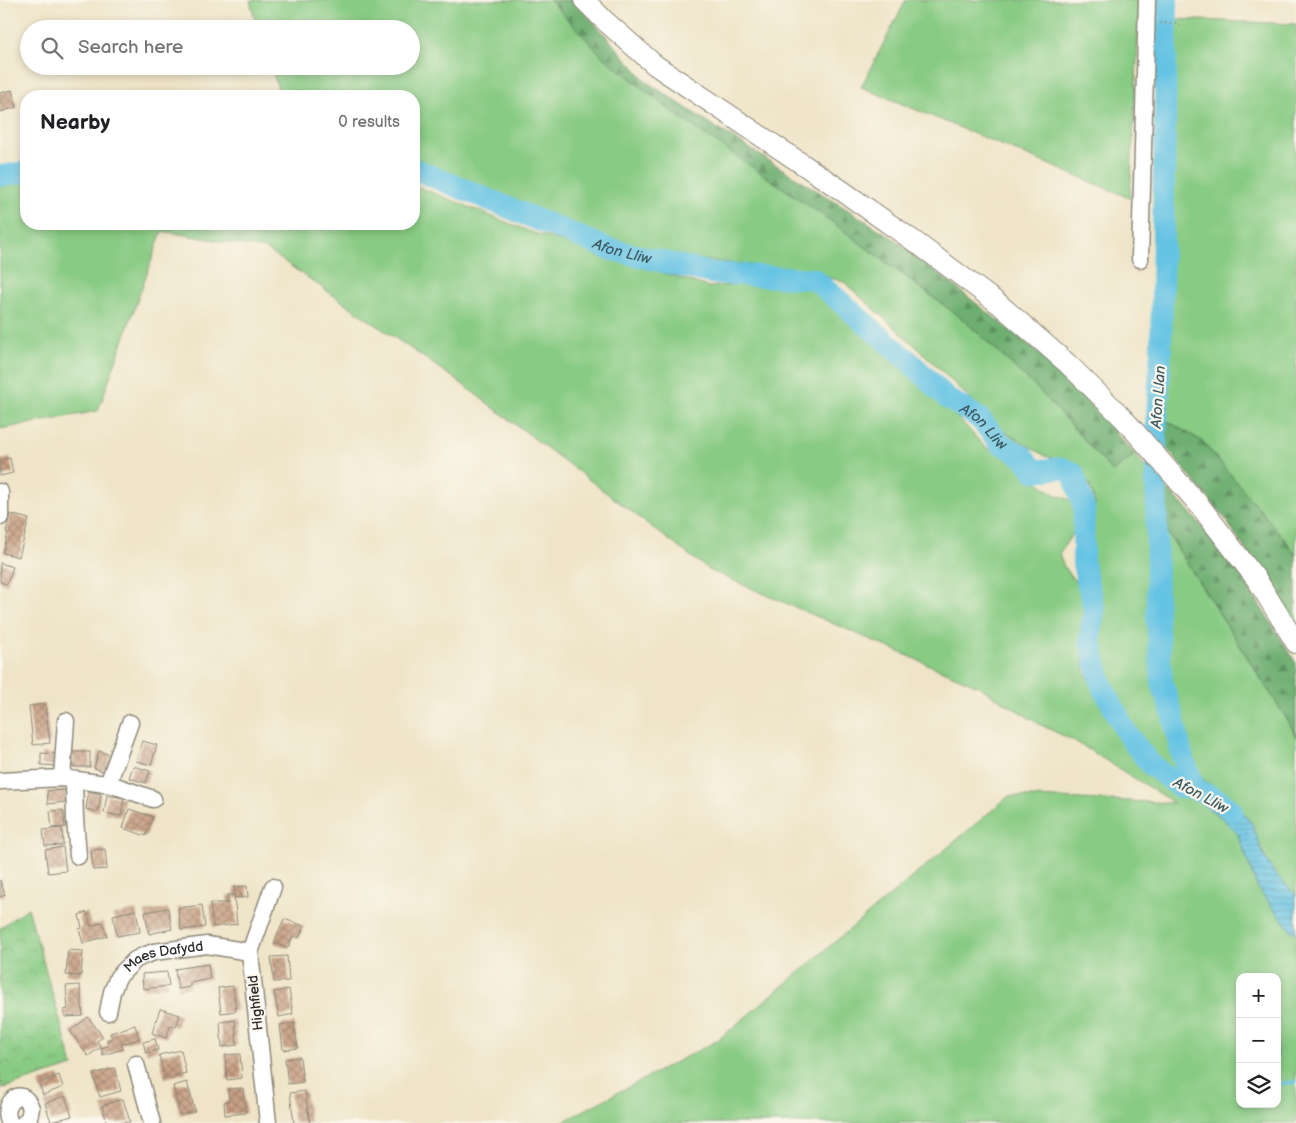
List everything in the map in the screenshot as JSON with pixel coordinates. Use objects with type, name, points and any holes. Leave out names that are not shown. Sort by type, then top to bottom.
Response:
[{"type":"main road","points":[[584,0],[655,65],[842,190],[999,304],[1068,364],[1123,418],[1200,506],[1257,580],[1296,643]]},
{"type":"street","points":[[1140,259],[1146,0]]},
{"type":"street","points":[[0,492],[0,517]]},
{"type":"street","points":[[66,721],[68,779],[75,819],[78,856]]},
{"type":"street","points":[[108,784],[130,723]]},
{"type":"street","points":[[0,781],[68,779],[108,784],[153,799]]},
{"type":"street","name":"Highfield","points":[[268,1123],[250,952],[273,888]]},
{"type":"street","name":"Maes Dafydd","points":[[108,1012],[112,992],[118,977],[135,960],[142,956],[154,952],[207,945],[250,952]]},
{"type":"street","points":[[136,1064],[152,1123]]},
{"type":"street","points":[[10,1123],[4,1116],[3,1107],[8,1100],[17,1096],[26,1100],[31,1108],[29,1118],[24,1123]]},
{"type":"path","points":[[1153,23],[1180,26]]},
{"type":"green space","points":[[250,0],[550,0],[602,56],[828,219],[965,321],[1040,391],[1113,472],[1135,454],[1146,469],[1149,515],[1150,602],[1157,691],[1186,777],[1186,784],[1179,782],[1168,774],[1150,757],[1122,714],[1104,677],[1100,648],[1101,599],[1090,560],[1090,541],[1095,503],[1090,486],[1081,473],[1071,466],[1042,454],[1003,431],[922,352],[844,282],[807,271],[664,256],[572,228],[442,174],[420,167],[420,90],[279,90],[273,75],[420,75],[420,20],[255,20]]},
{"type":"green space","points":[[550,0],[574,0],[647,82],[896,240],[1053,364],[1135,454],[1113,472],[1040,391],[965,321],[828,219],[672,112],[602,56]]},
{"type":"green space","points":[[906,0],[1140,0],[1130,198],[861,87]]},
{"type":"green space","points":[[1173,19],[1296,24],[1296,556],[1287,542],[1202,441],[1167,421],[1172,210]]},
{"type":"green space","points":[[20,183],[20,230],[420,230],[420,187],[531,232],[709,287],[782,280],[827,293],[958,418],[985,447],[1020,463],[1036,481],[1056,495],[1074,501],[1079,509],[1079,524],[1059,554],[1064,567],[1079,586],[1085,601],[1086,640],[1083,655],[1085,672],[1100,701],[1132,750],[1155,774],[1220,816],[1238,834],[1258,889],[1291,930],[1296,933],[1296,1123],[560,1123],[718,1040],[1009,796],[1174,803],[1078,743],[1039,724],[978,686],[709,570],[458,381],[266,249],[162,231],[98,411],[0,429],[0,186]]},
{"type":"green space","points":[[1167,421],[1202,441],[1287,542],[1296,556],[1296,627],[1224,517],[1164,445]]},
{"type":"green space","points":[[1164,486],[1189,511],[1240,574],[1296,663],[1296,737],[1290,724],[1162,524]]},
{"type":"green space","points":[[1162,524],[1290,724],[1296,737],[1296,895],[1275,874],[1264,856],[1252,824],[1233,800],[1195,772],[1169,689],[1163,654],[1160,556]]},
{"type":"green space","points":[[28,908],[73,1066],[0,1089],[0,928]]},
{"type":"water","points":[[1217,790],[1233,800],[1252,824],[1264,856],[1275,874],[1296,895],[1296,933],[1291,930],[1258,889],[1238,834],[1220,816],[1201,804],[1207,795]]},
{"type":"building","points":[[12,90],[17,107],[0,112],[0,93]]},
{"type":"building","points":[[10,458],[13,473],[0,476],[0,460]]},
{"type":"building","points":[[10,514],[29,519],[19,557],[3,553]]},
{"type":"building","points":[[0,563],[13,567],[7,584],[0,582]]},
{"type":"building","points":[[45,704],[50,743],[33,745],[29,706]]},
{"type":"building","points":[[142,741],[157,745],[151,765],[136,761]]},
{"type":"building","points":[[99,751],[111,755],[105,772],[94,768]]},
{"type":"building","points":[[73,752],[90,752],[90,767],[73,767]]},
{"type":"building","points":[[41,753],[59,754],[58,766],[41,765]]},
{"type":"building","points":[[133,766],[150,771],[146,783],[129,778]]},
{"type":"building","points":[[65,790],[66,802],[48,804],[47,791]]},
{"type":"building","points":[[89,791],[101,794],[98,812],[86,809]]},
{"type":"building","points":[[107,795],[124,798],[121,816],[104,813]]},
{"type":"building","points":[[129,809],[153,817],[146,836],[123,828]]},
{"type":"building","points":[[63,810],[65,827],[52,828],[50,811]]},
{"type":"building","points":[[62,828],[63,845],[45,846],[43,830]]},
{"type":"building","points":[[63,847],[66,871],[48,873],[45,850]]},
{"type":"building","points":[[105,849],[107,869],[93,870],[91,850]]},
{"type":"building","points":[[0,880],[5,895],[0,897]]},
{"type":"building","points":[[247,886],[248,897],[235,898],[234,887]]},
{"type":"building","points":[[227,895],[234,895],[237,924],[213,927],[210,903],[228,903]]},
{"type":"building","points":[[202,905],[205,927],[181,930],[178,908]]},
{"type":"building","points":[[168,908],[172,929],[149,934],[145,912]]},
{"type":"building","points":[[136,910],[140,932],[117,936],[113,915]]},
{"type":"building","points":[[87,912],[91,926],[103,922],[107,936],[83,943],[79,929],[82,928],[79,915]]},
{"type":"building","points":[[284,919],[304,926],[299,938],[293,936],[288,948],[274,943]]},
{"type":"building","points":[[68,950],[83,951],[81,976],[66,975]]},
{"type":"building","points":[[287,956],[289,981],[274,982],[271,957]]},
{"type":"building","points":[[208,964],[210,979],[190,983],[190,987],[178,989],[175,969]]},
{"type":"building","points":[[167,972],[169,986],[143,989],[142,974]]},
{"type":"building","points":[[80,985],[83,1016],[65,1017],[64,1010],[68,1009],[66,986]]},
{"type":"building","points":[[233,986],[236,1011],[221,1013],[218,988]]},
{"type":"building","points":[[289,989],[293,1014],[279,1017],[274,992]]},
{"type":"building","points":[[160,1009],[180,1015],[176,1027],[171,1025],[166,1038],[152,1033]]},
{"type":"building","points":[[88,1017],[103,1037],[97,1041],[101,1047],[88,1056],[70,1031]]},
{"type":"building","points":[[235,1020],[237,1045],[222,1047],[220,1022]]},
{"type":"building","points":[[294,1023],[298,1048],[283,1050],[280,1025]]},
{"type":"building","points":[[135,1025],[139,1039],[121,1044],[123,1049],[103,1055],[101,1048],[108,1046],[107,1040],[112,1038],[110,1033]]},
{"type":"building","points":[[155,1039],[158,1050],[146,1053],[143,1042]]},
{"type":"building","points":[[181,1050],[186,1073],[165,1078],[159,1055]]},
{"type":"building","points":[[240,1054],[242,1078],[227,1080],[225,1055]]},
{"type":"building","points":[[300,1057],[303,1082],[288,1084],[285,1059]]},
{"type":"building","points":[[115,1068],[121,1091],[100,1097],[93,1074]]},
{"type":"building","points":[[59,1075],[63,1087],[43,1095],[39,1083]]},
{"type":"building","points":[[187,1082],[195,1111],[180,1115],[173,1086]]},
{"type":"building","points":[[243,1088],[246,1113],[225,1115],[224,1102],[229,1101],[228,1089]]},
{"type":"building","points":[[305,1091],[310,1123],[294,1123],[290,1093]]},
{"type":"building","points":[[65,1096],[72,1116],[51,1122],[45,1103]]},
{"type":"building","points":[[123,1099],[130,1122],[107,1123],[102,1106]]},
{"type":"waterway","name":"Afon Llan","points":[[1167,0],[1161,352],[1156,432],[1157,621],[1162,683],[1173,716],[1182,756],[1195,789]]},
{"type":"waterway","name":"Afon Lliw","points":[[420,171],[609,249],[711,273],[814,279],[910,362],[947,398],[979,418],[1000,443],[1023,456],[1034,471],[1062,468],[1073,473],[1084,507],[1083,564],[1094,609],[1090,640],[1101,683],[1127,734],[1150,764],[1181,788],[1195,789],[1220,801],[1232,811]]},
{"type":"waterway","name":"Afon Lliw","points":[[0,176],[20,173]]},
{"type":"waterway","points":[[1281,1084],[1296,1082]]}]
